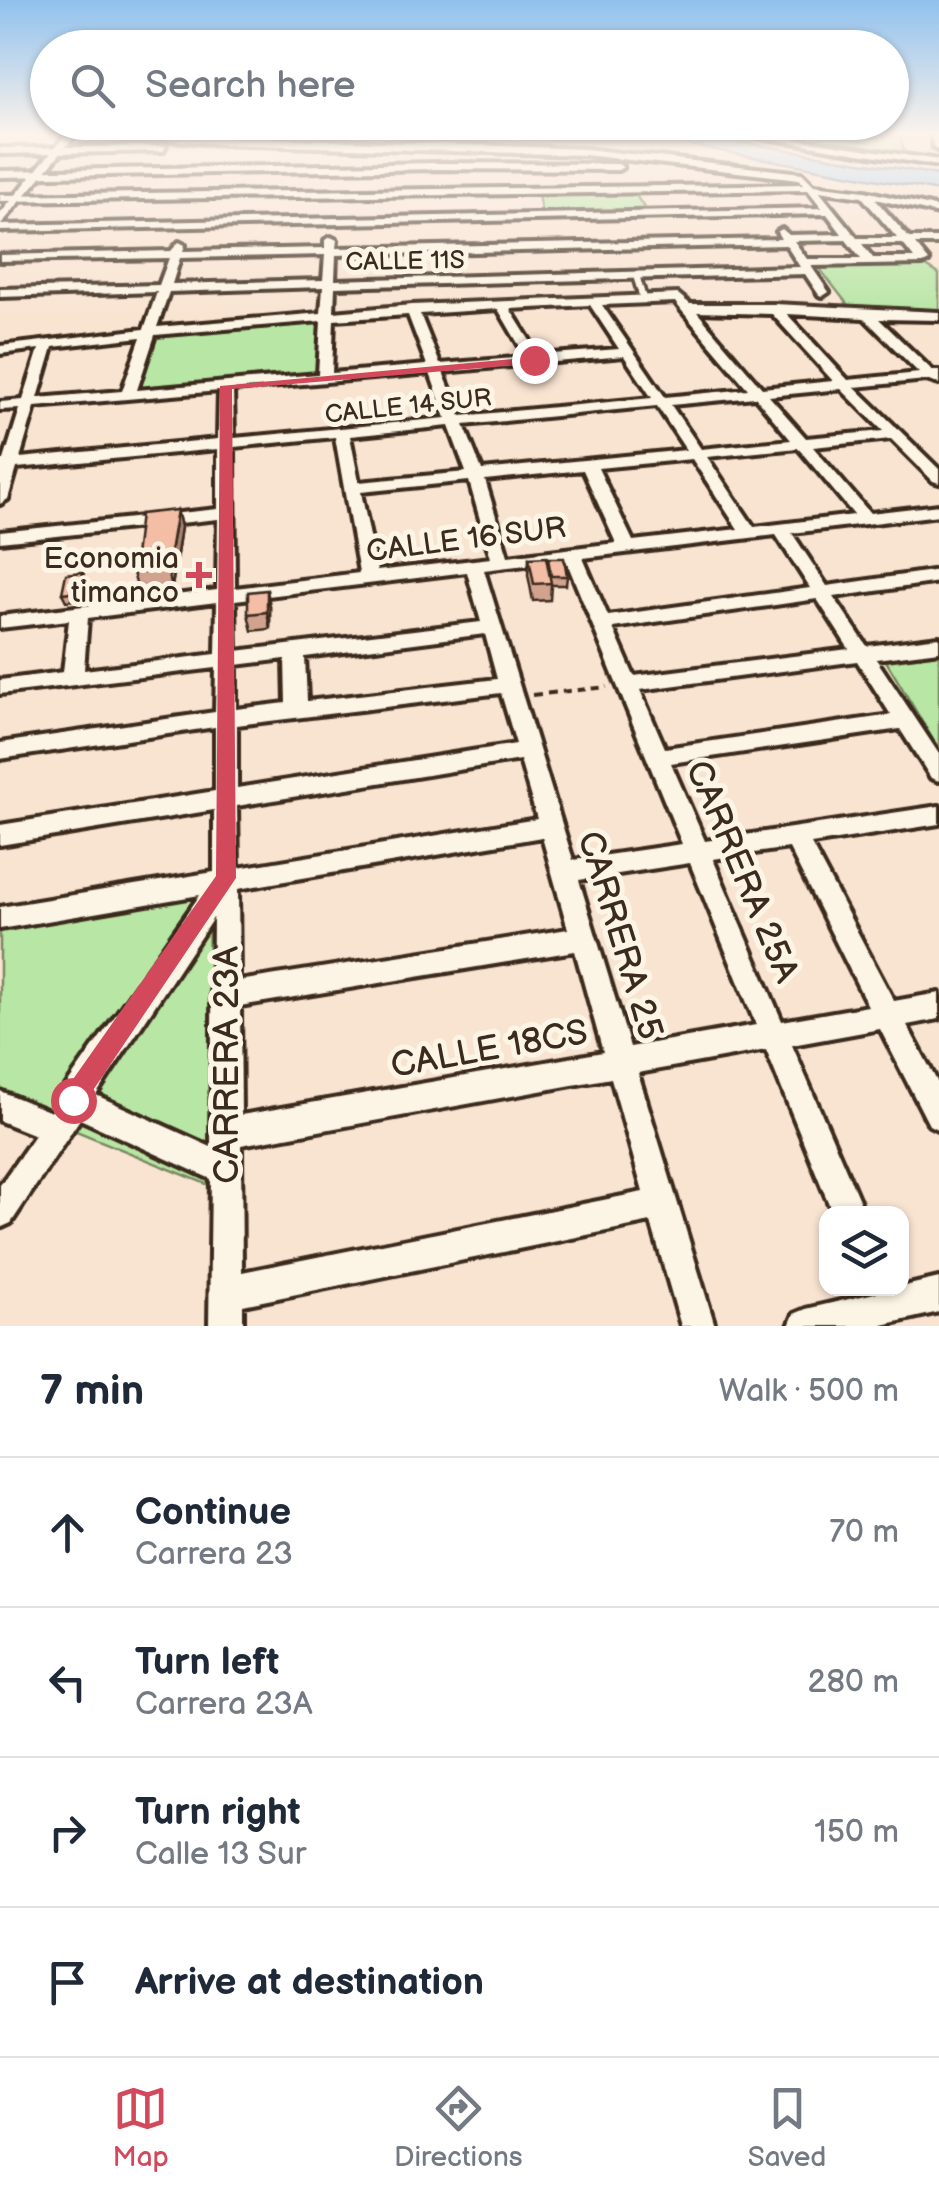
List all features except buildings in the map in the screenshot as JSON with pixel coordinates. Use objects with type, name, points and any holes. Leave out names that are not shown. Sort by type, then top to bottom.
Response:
[{"type":"street","points":[[0,225],[20,195]]},
{"type":"street","points":[[128,394],[185,224],[200,195]]},
{"type":"street","points":[[0,198],[204,195]]},
{"type":"street","points":[[263,221],[270,195]]},
{"type":"street","points":[[325,378],[330,250],[336,195]]},
{"type":"street","points":[[439,195],[443,216]]},
{"type":"street","points":[[538,195],[548,244]]},
{"type":"street","points":[[636,195],[679,272]]},
{"type":"street","points":[[760,195],[823,292]]},
{"type":"street","points":[[815,195],[870,262]]},
{"type":"street","points":[[867,195],[906,241]]},
{"type":"street","points":[[870,195],[938,211]]},
{"type":"street","points":[[0,225],[828,211]]},
{"type":"street","points":[[576,215],[586,244]]},
{"type":"street","points":[[0,258],[548,244],[850,239],[939,242]]},
{"type":"street","name":"CALLE 11S","points":[[0,293],[636,278],[679,272],[923,262],[906,241]]},
{"type":"street","points":[[728,242],[746,272]]},
{"type":"street","points":[[480,246],[484,281]]},
{"type":"street","points":[[636,278],[644,299]]},
{"type":"street","points":[[0,350],[152,330],[327,315],[644,299],[869,316],[939,316]]},
{"type":"street","points":[[595,303],[749,532]]},
{"type":"street","points":[[682,303],[867,520]]},
{"type":"street","points":[[502,306],[534,360]]},
{"type":"street","points":[[774,308],[939,478]]},
{"type":"street","points":[[412,310],[476,476],[501,562]]},
{"type":"street","points":[[869,316],[936,378]]},
{"type":"street","points":[[0,500],[5,465],[47,344]]},
{"type":"street","points":[[0,406],[627,352]]},
{"type":"street","name":"CALLE 14 SUR","points":[[5,465],[936,378]]},
{"type":"street","name":"CARRERA 23A","points":[[226,386],[226,1317]]},
{"type":"street","points":[[352,488],[896,434]]},
{"type":"street","points":[[342,435],[369,578]]},
{"type":"street","points":[[588,464],[627,547]]},
{"type":"street","name":"CALLE 16 SUR","points":[[0,622],[939,510]]},
{"type":"street","points":[[0,537],[226,513]]},
{"type":"street","points":[[780,528],[939,772]]},
{"type":"street","name":"CARRERA 25A","points":[[573,555],[847,1206]]},
{"type":"street","name":"CARRERA 25","points":[[474,565],[624,1062],[698,1326]]},
{"type":"street","points":[[601,623],[939,576]]},
{"type":"street","points":[[73,677],[79,612]]},
{"type":"street","points":[[0,686],[492,628]]},
{"type":"street","points":[[627,684],[939,644]]},
{"type":"street","points":[[295,650],[297,710]]},
{"type":"street","points":[[0,752],[226,718],[511,691]]},
{"type":"street","points":[[657,757],[904,721]]},
{"type":"street","points":[[0,835],[528,750]]},
{"type":"street","points":[[564,872],[939,815]]},
{"type":"street","points":[[0,918],[551,826]]},
{"type":"street","points":[[794,835],[939,1115]]},
{"type":"street","points":[[0,1212],[226,878]]},
{"type":"street","points":[[226,996],[584,938]]},
{"type":"street","name":"CALLE 18CS","points":[[229,1132],[939,1006]]},
{"type":"street","points":[[73,1100],[226,1170]]},
{"type":"street","points":[[0,1106],[54,1128]]},
{"type":"street","points":[[226,1317],[662,1204]]},
{"type":"street","points":[[806,1326],[939,1294]]},
{"type":"path","points":[[511,691],[627,684]]},
{"type":"green space","points":[[538,195],[636,195],[648,214],[542,215]]},
{"type":"green space","points":[[923,264],[939,274],[939,311],[848,305],[817,265]]},
{"type":"green space","points":[[320,318],[318,376],[137,391],[158,332]]},
{"type":"green space","points":[[939,654],[939,750],[886,661]]},
{"type":"green space","points":[[208,884],[211,1186],[0,1100],[0,921]]},
{"type":"place","name":"Economia timanco","points":[[199,575]]},
{"type":"route","points":[[73,1100],[226,878],[226,386],[534,360]]}]
